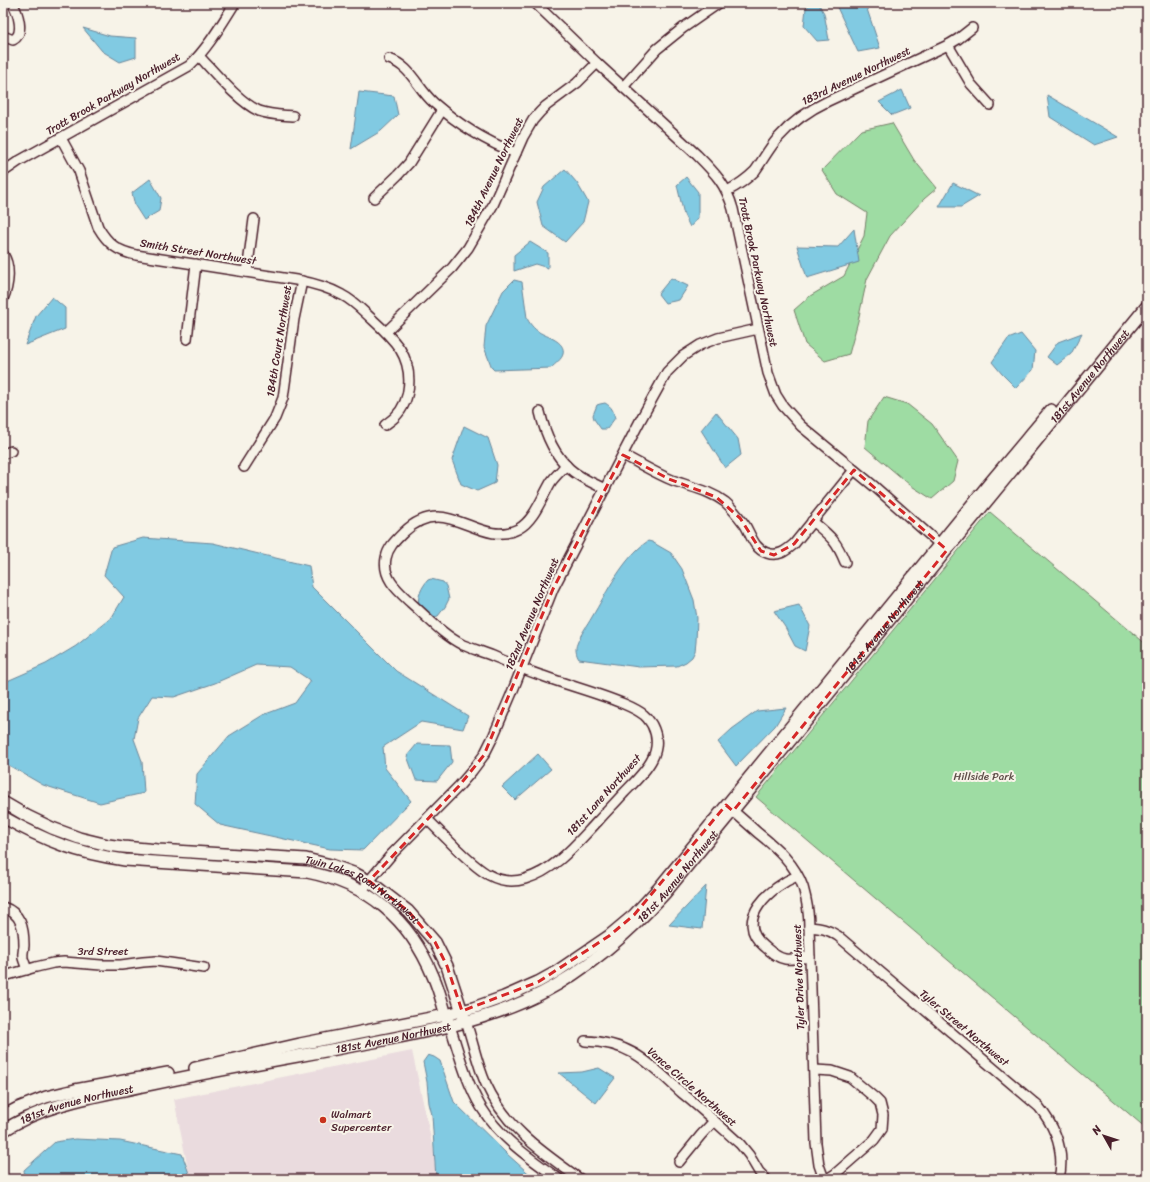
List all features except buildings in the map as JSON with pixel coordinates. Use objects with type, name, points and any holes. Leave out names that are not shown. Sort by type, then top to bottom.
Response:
[{"type":"main road","name":"181st Avenue Northwest","points":[[944,547],[988,485],[1147,297]]},
{"type":"main road","name":"181st Avenue Northwest","points":[[3,1116],[18,1108],[46,1097],[75,1090],[195,1068],[300,1044],[462,1011],[494,1001],[538,982],[571,963],[609,936],[634,915],[730,808],[944,547],[1147,306]]},
{"type":"main road","name":"Twin Lakes Road Northwest","points":[[3,802],[46,826],[93,842],[123,847],[306,859],[343,869],[368,881],[408,911],[435,942],[447,966],[466,1022]]},
{"type":"main road","name":"181st Avenue Northwest","points":[[3,1131],[38,1113],[89,1098],[182,1077],[313,1054],[430,1031],[466,1022],[503,1010],[543,992],[577,972],[595,960],[619,940],[665,894],[730,808]]},
{"type":"main road","name":"Twin Lakes Road Northwest","points":[[3,817],[44,839],[98,856],[125,860],[307,872],[334,879],[362,891],[381,903],[391,912],[416,942],[434,977],[450,1026]]},
{"type":"street","points":[[3,36],[13,40],[17,38],[19,34],[20,30],[15,7],[12,3]]},
{"type":"street","name":"Trott Brook Parkway Northwest","points":[[3,172],[19,161],[189,66],[211,41],[236,3]]},
{"type":"street","name":"Trott Brook Parkway Northwest","points":[[535,3],[711,169],[727,191],[734,209],[768,374],[776,395],[783,406],[801,426],[944,547]]},
{"type":"street","points":[[623,87],[657,49],[683,28],[719,3]]},
{"type":"street","name":"183rd Avenue Northwest","points":[[727,191],[749,177],[755,171],[778,138],[794,122],[809,111],[948,45],[972,28]]},
{"type":"street","points":[[948,45],[971,84],[990,105]]},
{"type":"street","points":[[199,56],[236,94],[252,107],[268,113],[294,116]]},
{"type":"street","points":[[388,59],[396,61],[404,66],[427,96],[442,110],[484,138],[516,154]]},
{"type":"street","name":"184th Avenue Northwest","points":[[386,332],[448,273],[468,248],[493,205],[525,132],[533,120],[540,112],[577,84],[597,63]]},
{"type":"street","points":[[374,198],[409,163],[442,110]]},
{"type":"street","name":"Smith Street Northwest","points":[[61,138],[79,171],[98,227],[109,243],[117,248],[125,252],[302,281],[326,287],[344,296],[359,307],[386,332],[400,350],[404,357],[409,374],[407,398],[404,405],[394,418],[385,425]]},
{"type":"street","points":[[247,272],[254,219]]},
{"type":"street","points":[[3,254],[7,262],[8,276],[3,299]]},
{"type":"street","points":[[187,339],[196,264]]},
{"type":"street","name":"184th Court Northwest","points":[[244,467],[275,418],[283,398],[294,319],[302,281]]},
{"type":"street","name":"182nd Avenue Northwest","points":[[362,891],[368,881],[391,855],[459,786],[478,763],[493,737],[553,589],[667,372],[683,356],[708,341],[758,329]]},
{"type":"street","points":[[540,412],[547,436],[555,451],[566,465],[577,474],[605,489]]},
{"type":"street","points":[[623,455],[669,479],[707,492],[720,499],[726,503],[740,518],[756,546],[761,550],[774,555],[780,554],[794,544],[854,470]]},
{"type":"street","points":[[521,668],[465,646],[444,634],[390,581],[386,569],[386,558],[390,546],[408,529],[418,521],[437,516],[496,533],[506,533],[517,530],[529,520],[553,480],[566,465]]},
{"type":"street","points":[[812,521],[833,540],[845,562]]},
{"type":"street","name":"181st Lane Northwest","points":[[427,819],[482,872],[496,879],[512,881],[520,880],[543,871],[564,856],[638,778],[653,760],[657,739],[653,727],[644,715],[631,707],[614,700],[521,668]]},
{"type":"street","name":"Tyler Drive Northwest","points":[[730,808],[785,857],[797,876],[806,897],[809,927],[817,1156],[824,1179]]},
{"type":"street","points":[[797,876],[773,890],[755,910],[752,930],[755,937],[759,941],[780,958],[810,957]]},
{"type":"street","points":[[3,907],[7,908],[16,915],[21,922],[23,930],[23,956],[27,970]]},
{"type":"street","name":"Tyler Street Northwest","points":[[809,927],[823,928],[838,936],[1039,1107],[1048,1118],[1058,1142],[1061,1163],[1059,1179]]},
{"type":"street","name":"3rd Street","points":[[3,978],[8,975],[49,964],[64,962],[121,965],[156,961],[204,968]]},
{"type":"street","name":"Twin Lakes Road Northwest","points":[[466,1022],[484,1080],[492,1096],[503,1112],[521,1134],[580,1179]]},
{"type":"street","name":"Twin Lakes Road Northwest","points":[[450,1026],[469,1084],[481,1107],[497,1129],[518,1149],[559,1179]]},
{"type":"street","name":"Vance Circle Northwest","points":[[585,1041],[596,1041],[612,1044],[647,1061],[740,1144],[750,1155],[759,1172],[766,1179]]},
{"type":"street","points":[[815,1070],[832,1071],[850,1077],[875,1098],[882,1109],[883,1115],[882,1129],[874,1140],[835,1174],[827,1179]]},
{"type":"street","points":[[679,1162],[714,1121]]},
{"type":"highlighted area","points":[[623,455],[669,479],[716,497],[740,518],[761,551],[774,555],[794,544],[854,470],[947,550],[733,811],[726,805],[634,915],[609,936],[538,982],[462,1011],[447,966],[435,942],[408,911],[369,881],[459,786],[484,755],[553,589]]},
{"type":"shaded area","points":[[412,1051],[434,1153],[436,1179],[190,1179],[174,1099]]},
{"type":"green space","points":[[892,123],[914,160],[937,188],[924,199],[890,236],[867,279],[849,354],[825,361],[805,344],[794,310],[810,296],[844,276],[864,236],[867,213],[837,194],[822,170],[861,130]]},
{"type":"green space","points":[[884,397],[907,404],[932,424],[958,461],[953,481],[932,499],[910,485],[865,447],[868,421]]},
{"type":"green space","name":"Hillside Park","points":[[990,512],[1147,645],[1147,1129],[756,797]]},
{"type":"water","points":[[813,3],[818,3],[824,13],[829,40],[817,41],[804,26],[806,8]]},
{"type":"water","points":[[835,3],[857,3],[866,6],[880,48],[858,52]]},
{"type":"water","points":[[83,28],[110,36],[136,38],[136,57],[120,62],[102,51]]},
{"type":"water","points":[[902,90],[910,108],[892,115],[879,102]]},
{"type":"water","points":[[359,92],[394,96],[398,115],[381,131],[351,149]]},
{"type":"water","points":[[1047,95],[1118,137],[1094,145],[1050,117]]},
{"type":"water","points":[[565,169],[577,183],[588,202],[583,222],[565,242],[543,226],[537,202],[544,187]]},
{"type":"water","points":[[686,177],[698,192],[698,218],[690,227],[684,215],[677,185]]},
{"type":"water","points":[[150,179],[161,198],[159,211],[144,220],[135,206],[132,193]]},
{"type":"water","points":[[953,183],[979,196],[961,207],[939,207]]},
{"type":"water","points":[[854,229],[859,262],[807,278],[797,246],[838,247]]},
{"type":"water","points":[[530,242],[548,253],[548,268],[535,264],[514,271],[514,255]]},
{"type":"water","points":[[671,278],[688,286],[679,300],[665,303],[658,294]]},
{"type":"water","points":[[514,280],[522,282],[527,318],[530,324],[537,331],[555,340],[562,346],[563,354],[560,360],[551,368],[494,370],[492,368],[484,347],[486,326],[503,291]]},
{"type":"water","points":[[52,297],[65,308],[65,329],[25,345],[36,316]]},
{"type":"water","points":[[1082,333],[1071,354],[1057,365],[1047,357],[1058,342]]},
{"type":"water","points":[[1021,334],[1035,351],[1033,370],[1016,388],[992,362],[1008,339]]},
{"type":"water","points":[[605,403],[612,409],[615,418],[607,429],[601,429],[593,415],[597,405]]},
{"type":"water","points":[[716,412],[738,439],[741,455],[725,468],[701,430]]},
{"type":"water","points":[[464,426],[488,438],[497,465],[495,483],[477,491],[461,484],[452,460]]},
{"type":"water","points":[[143,538],[213,543],[309,566],[312,587],[396,671],[468,716],[463,729],[421,722],[383,747],[385,768],[411,801],[363,850],[330,849],[220,825],[195,804],[197,774],[229,736],[263,715],[295,703],[311,681],[290,667],[256,665],[215,683],[174,697],[152,696],[138,718],[134,739],[142,761],[144,793],[100,803],[43,785],[3,762],[3,686],[5,682],[46,664],[76,646],[112,617],[124,597],[104,575],[112,547]]},
{"type":"water","points":[[648,541],[671,553],[682,569],[694,600],[697,618],[695,651],[692,657],[686,662],[677,666],[639,667],[579,659],[576,647],[578,641],[610,586],[623,566],[639,548]]},
{"type":"water","points":[[431,579],[443,582],[446,586],[449,599],[438,616],[429,618],[421,608],[418,600],[424,585]]},
{"type":"water","points":[[799,605],[810,626],[805,651],[795,646],[785,627],[774,611]]},
{"type":"water","points":[[786,708],[775,726],[736,766],[718,742],[732,729],[757,711]]},
{"type":"water","points":[[417,744],[450,745],[452,762],[437,781],[416,780],[407,756]]},
{"type":"water","points":[[538,754],[551,769],[515,800],[502,787]]},
{"type":"water","points":[[706,886],[702,929],[669,925]]},
{"type":"water","points":[[428,1055],[440,1061],[454,1102],[535,1179],[436,1179],[432,1115],[423,1062]]},
{"type":"water","points":[[599,1068],[615,1078],[596,1103],[559,1073],[582,1072]]},
{"type":"water","points":[[75,1139],[120,1141],[182,1154],[191,1179],[25,1179],[24,1170],[55,1142]]},
{"type":"place","name":"Walmart Supercenter","points":[[323,1120]]}]
